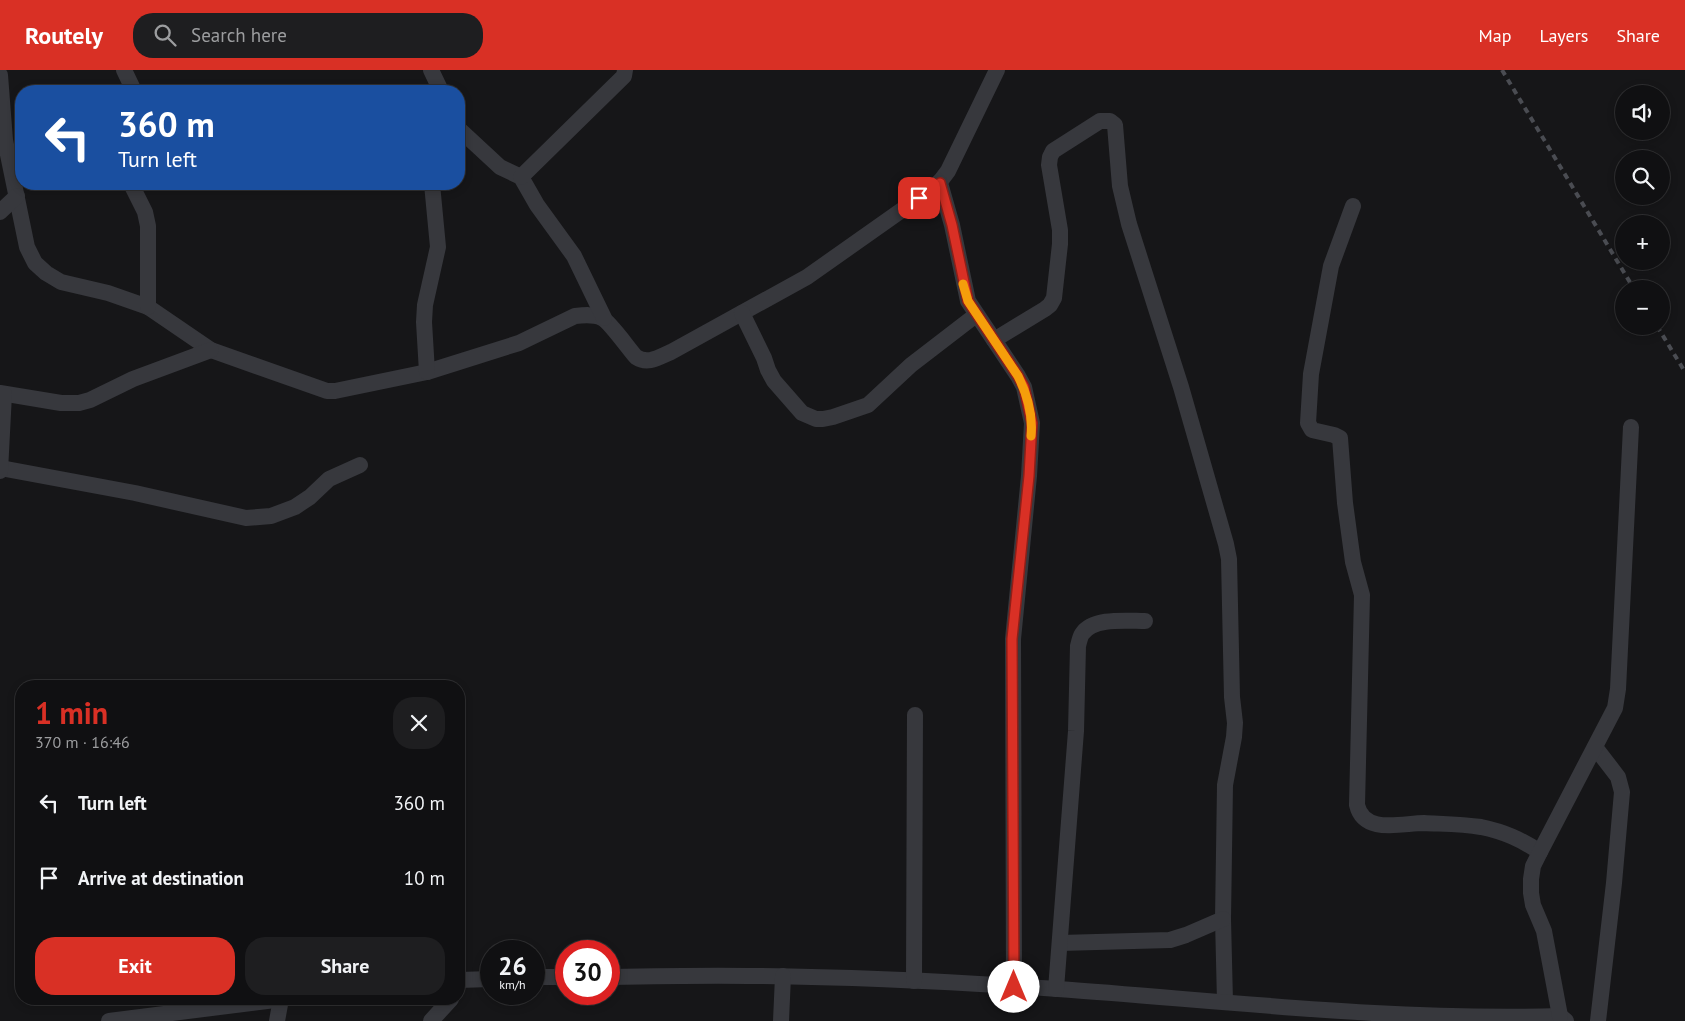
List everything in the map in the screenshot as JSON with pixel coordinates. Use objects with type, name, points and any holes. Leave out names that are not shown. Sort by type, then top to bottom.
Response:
[{"type":"street","points":[[124,70],[131,85]]},
{"type":"street","points":[[431,70],[438,85]]},
{"type":"street","points":[[521,177],[624,76],[625,70]]},
{"type":"street","points":[[465,135],[500,167],[521,177],[537,205],[574,256],[604,318],[636,357],[641,360],[650,361],[671,352],[807,277],[931,191],[940,183],[948,170],[997,70]]},
{"type":"street","points":[[0,75],[5,140],[15,187]]},
{"type":"street","points":[[994,340],[1045,309],[1054,298],[1060,230],[1050,172],[1050,157],[1053,152],[1100,121],[1110,121],[1115,125],[1120,186],[1129,224],[1180,387],[1229,559],[1232,697],[1235,723],[1225,785],[1223,919],[1225,1002]]},
{"type":"street","points":[[940,183],[952,225],[968,301],[1024,387],[1032,423],[1029,476],[1012,639],[1014,987]]},
{"type":"street","points":[[16,190],[27,247],[35,262],[46,273],[61,282],[108,293],[148,307],[211,350],[327,391],[343,390],[427,372],[519,343],[575,316],[594,315],[604,318]]},
{"type":"street","points":[[134,190],[145,212],[148,226],[148,307]]},
{"type":"street","points":[[427,372],[424,322],[425,305],[438,248],[433,190]]},
{"type":"street","points":[[0,212],[17,196]]},
{"type":"street","points":[[1353,206],[1331,266],[1311,374],[1308,423],[1312,430],[1340,438],[1345,503],[1352,553],[1362,595],[1358,811],[1366,819],[1384,826],[1416,823],[1482,828],[1511,835],[1540,852]]},
{"type":"street","points":[[742,313],[774,381],[802,413],[816,419],[833,417],[868,405],[911,365],[976,314]]},
{"type":"street","points":[[211,350],[133,379],[79,404],[61,403],[2,393],[0,469],[135,493],[246,518],[271,516],[295,507],[310,497],[329,479],[360,465]]},
{"type":"street","points":[[620,977],[783,976],[914,981],[1056,989],[1366,1013],[1436,1017],[1563,1019],[1544,931],[1533,904],[1531,894],[1532,873],[1540,852],[1615,708],[1618,689],[1631,427]]},
{"type":"street","points":[[1056,989],[1076,731],[1078,646],[1082,634],[1092,626],[1104,621],[1145,620]]},
{"type":"street","points":[[914,981],[915,715]]},
{"type":"street","points":[[1595,747],[1618,777],[1622,792],[1614,883],[1598,1021]]},
{"type":"street","points":[[1060,943],[1170,940],[1223,919]]},
{"type":"street","points":[[781,1021],[783,976]]},
{"type":"street","points":[[465,983],[480,981]]},
{"type":"street","points":[[109,1021],[235,1005]]},
{"type":"street","points":[[277,1021],[281,1005]]},
{"type":"street","points":[[431,1021],[446,1005]]},
{"type":"railway","points":[[1502,70],[1629,280]]},
{"type":"railway","points":[[1662,335],[1685,372]]},
{"type":"slow traffic","points":[[963,284],[968,301],[1024,387],[1032,423],[1031,436]]},
{"type":"route","points":[[919,198],[940,183],[952,225],[968,301],[1024,387],[1032,423],[1029,476],[1012,639],[1014,987]]}]
